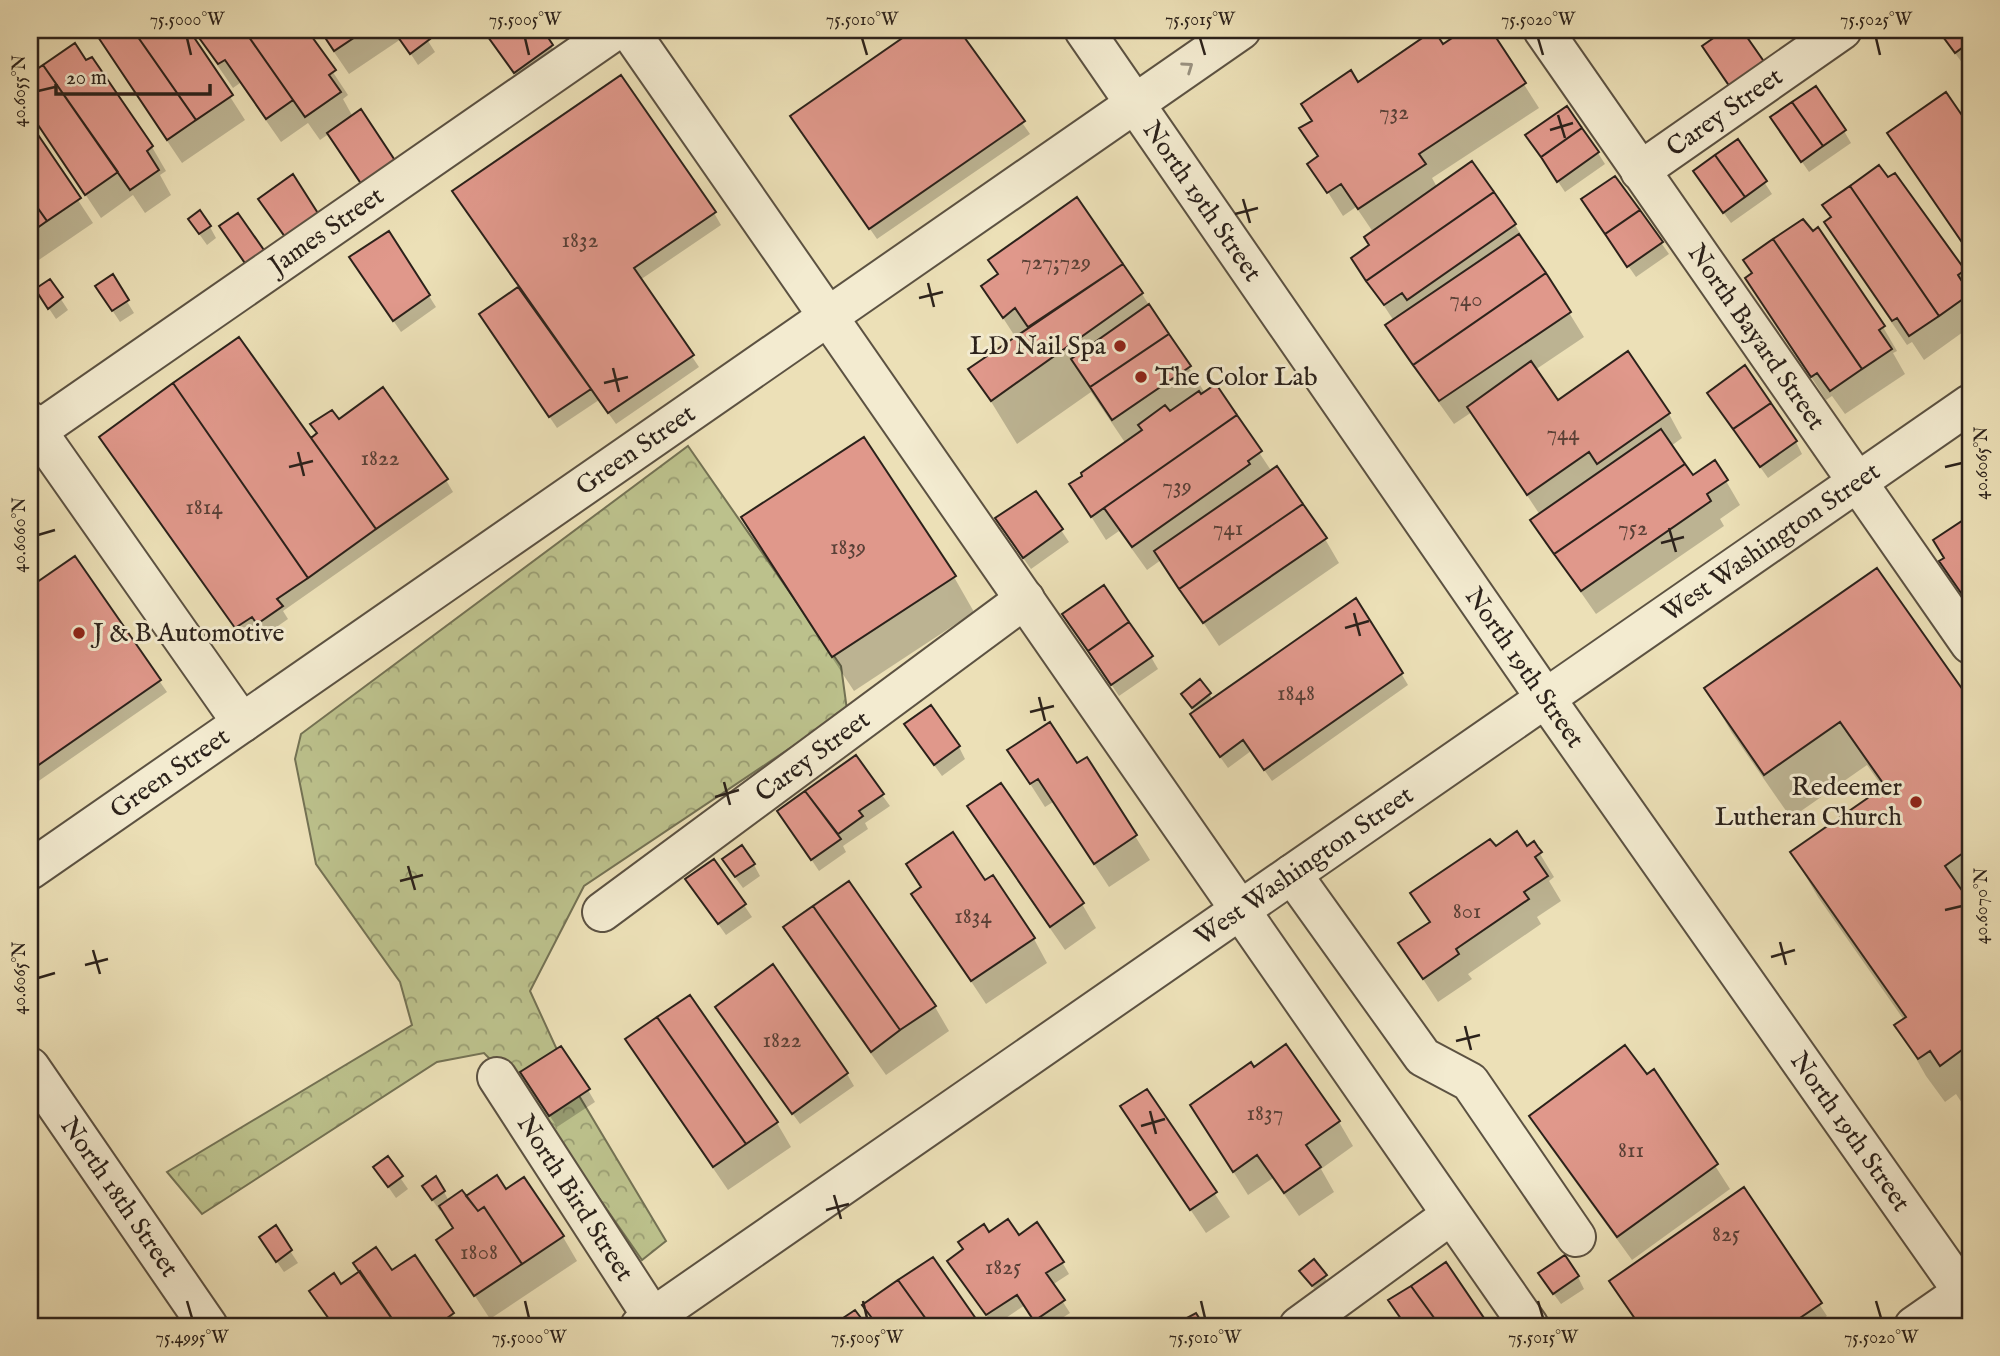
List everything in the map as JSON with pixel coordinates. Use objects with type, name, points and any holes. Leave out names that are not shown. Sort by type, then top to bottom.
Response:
[{"type":"street","name":"James Street","points":[[33,426],[616,30]]},
{"type":"street","points":[[629,30],[1529,1326]]},
{"type":"street","name":"North 19th Street","points":[[1084,30],[1546,699],[1968,1294]]},
{"type":"street","name":"Green Street","points":[[30,870],[1241,30]]},
{"type":"street","name":"North Bayard Street","points":[[1543,30],[1970,644]]},
{"type":"street","name":"Carey Street","points":[[1640,171],[1842,30]]},
{"type":"street","name":"West Washington Street","points":[[647,1322],[1970,404]]},
{"type":"street","points":[[33,426],[242,723]]},
{"type":"street","name":"Carey Street","points":[[602,912],[1025,599]]},
{"type":"street","points":[[1292,874],[1423,1057],[1470,1082],[1576,1237]]},
{"type":"street","name":"North 18th Street","points":[[30,1067],[208,1326]]},
{"type":"street","name":"North Bird Street","points":[[498,1077],[647,1322]]},
{"type":"street","points":[[1299,1326],[1451,1215]]},
{"type":"street","points":[[1914,1326],[1968,1294]]},
{"type":"green space","points":[[688,446],[841,666],[847,710],[584,886],[530,991],[575,1089],[666,1241],[642,1260],[532,1102],[484,1053],[437,1062],[202,1214],[167,1172],[412,1025],[400,982],[316,864],[295,759],[301,734]]},
{"type":"building","points":[[133,30],[196,120],[167,140],[94,31]]},
{"type":"building","points":[[133,30],[189,30],[233,95],[196,120]]},
{"type":"building","points":[[204,30],[244,30],[293,100],[266,119],[225,60],[218,64],[197,35]]},
{"type":"building","points":[[244,30],[307,30],[336,70],[329,75],[341,92],[305,117]]},
{"type":"building","points":[[320,30],[363,30],[364,31],[334,51]]},
{"type":"building","points":[[408,30],[423,30],[430,39],[410,54],[398,37]]},
{"type":"building","points":[[483,30],[543,30],[553,45],[514,73]]},
{"type":"building","points":[[914,30],[959,30],[1025,121],[869,229],[790,116]]},
{"type":"building","points":[[1434,30],[1443,44],[1464,30],[1491,30],[1526,83],[1419,154],[1426,164],[1358,209],[1341,184],[1327,193],[1307,164],[1318,156],[1299,128],[1312,121],[1301,104],[1351,70],[1358,82]]},
{"type":"building","points":[[1725,30],[1742,30],[1765,63],[1730,87],[1702,46]]},
{"type":"building","points":[[1938,30],[1970,30],[1970,42],[1955,53]]},
{"type":"building","points":[[75,43],[86,60],[92,57],[153,146],[147,151],[159,170],[130,190],[43,65]]},
{"type":"building","points":[[43,65],[118,172],[85,195],[30,113],[30,74]]},
{"type":"building","points":[[621,75],[716,212],[634,268],[694,355],[608,413],[452,191]]},
{"type":"building","points":[[1970,75],[1970,92],[1963,80]]},
{"type":"building","points":[[1816,86],[1846,130],[1823,146],[1792,102]]},
{"type":"building","points":[[1946,92],[1970,127],[1970,254],[1887,133]]},
{"type":"building","points":[[1792,102],[1823,146],[1801,162],[1770,117]]},
{"type":"building","points":[[1567,106],[1582,128],[1541,157],[1525,135]]},
{"type":"building","points":[[361,109],[398,165],[364,188],[327,133]]},
{"type":"building","points":[[30,123],[81,198],[47,221],[30,197]]},
{"type":"building","points":[[1582,128],[1599,152],[1557,182],[1541,157]]},
{"type":"building","points":[[1738,139],[1767,181],[1745,197],[1715,155]]},
{"type":"building","points":[[1715,155],[1745,197],[1723,213],[1693,171]]},
{"type":"building","points":[[1472,161],[1494,192],[1366,281],[1351,258],[1369,245],[1364,237]]},
{"type":"building","points":[[1879,165],[1888,177],[1895,173],[1965,270],[1958,275],[1970,294],[1939,316],[1850,186]]},
{"type":"building","points":[[293,174],[321,218],[288,241],[258,199]]},
{"type":"building","points":[[1615,176],[1640,210],[1605,234],[1581,199]]},
{"type":"building","points":[[1850,186],[1939,316],[1909,336],[1897,318],[1892,321],[1824,222],[1831,217],[1822,205]]},
{"type":"building","points":[[1494,192],[1516,224],[1407,300],[1402,293],[1384,305],[1366,281]]},
{"type":"building","points":[[30,197],[47,221],[30,233]]},
{"type":"building","points":[[1077,197],[1123,264],[1028,327],[1015,308],[1003,318],[981,286],[998,274],[988,260]]},
{"type":"building","points":[[200,210],[211,226],[199,234],[188,219]]},
{"type":"building","points":[[1640,210],[1663,242],[1627,267],[1605,234]]},
{"type":"building","points":[[238,213],[266,253],[247,266],[219,226]]},
{"type":"building","points":[[1803,219],[1813,231],[1818,227],[1885,326],[1879,330],[1892,349],[1862,369],[1773,239]]},
{"type":"building","points":[[389,231],[430,295],[393,321],[349,257]]},
{"type":"building","points":[[1519,234],[1546,273],[1413,365],[1385,325]]},
{"type":"building","points":[[1773,239],[1862,369],[1830,391],[1817,373],[1811,377],[1745,278],[1752,273],[1743,260]]},
{"type":"building","points":[[1123,264],[1143,293],[991,401],[968,369]]},
{"type":"building","points":[[1546,273],[1571,312],[1439,401],[1413,365]]},
{"type":"building","points":[[113,274],[129,300],[112,311],[95,286]]},
{"type":"building","points":[[50,279],[63,297],[48,309],[35,289]]},
{"type":"building","points":[[518,287],[591,389],[549,417],[479,314]]},
{"type":"building","name":"LD Nail Spa","points":[[1149,304],[1169,334],[1090,387],[1071,359]]},
{"type":"building","name":"The Color Lab","points":[[1169,334],[1191,366],[1112,420],[1090,387]]},
{"type":"building","points":[[239,337],[376,529],[308,578],[173,383]]},
{"type":"building","points":[[1628,351],[1670,413],[1597,464],[1589,452],[1527,495],[1467,407],[1531,361],[1558,400]]},
{"type":"building","points":[[1745,365],[1771,403],[1733,429],[1707,393]]},
{"type":"building","points":[[173,383],[308,578],[277,599],[283,606],[257,624],[252,617],[235,628],[99,437]]},
{"type":"building","points":[[1216,384],[1237,415],[1091,517],[1069,484],[1142,430],[1138,425],[1165,405],[1170,411],[1199,391],[1201,394]]},
{"type":"building","points":[[383,387],[448,479],[376,529],[311,438],[317,433],[310,424],[332,410],[339,419]]},
{"type":"building","points":[[1771,403],[1797,441],[1760,467],[1733,429]]},
{"type":"building","points":[[1237,415],[1262,451],[1248,461],[1250,464],[1132,547],[1104,508]]},
{"type":"building","points":[[1661,429],[1685,464],[1554,554],[1530,520]]},
{"type":"building","points":[[864,437],[956,576],[832,657],[741,517]]},
{"type":"building","points":[[1715,460],[1728,480],[1707,494],[1711,501],[1581,591],[1554,554],[1685,464],[1693,475]]},
{"type":"building","points":[[1277,466],[1303,504],[1179,589],[1154,551]]},
{"type":"building","points":[[1036,491],[1063,529],[1023,558],[995,518]]},
{"type":"building","points":[[1303,504],[1327,538],[1203,623],[1179,589]]},
{"type":"building","points":[[1968,517],[1970,606],[1939,561],[1944,558],[1933,540]]},
{"type":"building","name":"J & B Automotive","points":[[75,556],[161,680],[30,771],[30,587]]},
{"type":"building","name":"Redeemer Lutheran Church","points":[[1877,568],[1970,700],[1970,848],[1945,866],[1970,902],[1970,1044],[1940,1066],[1930,1051],[1918,1059],[1894,1025],[1906,1017],[1790,852],[1885,786],[1840,722],[1764,775],[1704,688]]},
{"type":"building","points":[[1104,585],[1129,622],[1088,651],[1062,614]]},
{"type":"building","points":[[1356,598],[1403,673],[1264,770],[1243,740],[1220,757],[1190,714]]},
{"type":"building","points":[[1129,622],[1153,656],[1111,685],[1088,651]]},
{"type":"building","points":[[1200,679],[1211,693],[1192,708],[1181,694]]},
{"type":"building","points":[[931,705],[960,746],[934,765],[904,724]]},
{"type":"building","points":[[1050,722],[1077,763],[1087,757],[1137,835],[1094,864],[1038,779],[1030,784],[1007,750]]},
{"type":"building","points":[[856,755],[884,794],[859,811],[863,816],[838,834],[805,791]]},
{"type":"building","points":[[1001,783],[1084,903],[1050,927],[967,806]]},
{"type":"building","points":[[805,791],[841,839],[811,860],[777,811]]},
{"type":"building","points":[[1517,831],[1527,846],[1534,841],[1542,852],[1535,857],[1548,876],[1524,892],[1529,899],[1456,949],[1459,954],[1423,979],[1398,943],[1430,922],[1410,893],[1490,839],[1496,846]]},
{"type":"building","points":[[953,832],[985,880],[993,875],[1035,938],[971,981],[911,894],[921,887],[906,864]]},
{"type":"building","points":[[742,845],[755,864],[735,877],[722,859]]},
{"type":"building","points":[[714,859],[746,904],[718,924],[685,879]]},
{"type":"building","points":[[849,881],[936,1006],[900,1030],[813,906]]},
{"type":"building","points":[[813,906],[900,1030],[871,1052],[783,927]]},
{"type":"building","points":[[773,964],[848,1073],[792,1114],[715,1007]]},
{"type":"building","points":[[690,995],[778,1122],[746,1144],[657,1017]]},
{"type":"building","points":[[657,1017],[746,1144],[713,1167],[625,1039]]},
{"type":"building","points":[[1286,1044],[1340,1121],[1306,1145],[1321,1167],[1284,1193],[1257,1155],[1233,1172],[1190,1105],[1251,1062],[1254,1067]]},
{"type":"building","points":[[1625,1045],[1647,1074],[1654,1069],[1718,1164],[1617,1237],[1529,1116]]},
{"type":"building","points":[[561,1046],[590,1089],[549,1116],[520,1072]]},
{"type":"building","points":[[1147,1089],[1217,1192],[1190,1210],[1120,1106]]},
{"type":"building","points":[[388,1156],[403,1176],[388,1187],[373,1167]]},
{"type":"building","points":[[497,1175],[506,1189],[524,1177],[564,1236],[522,1264],[484,1207],[478,1211],[466,1196]]},
{"type":"building","points":[[436,1176],[445,1191],[432,1200],[422,1186]]},
{"type":"building","points":[[1744,1187],[1822,1303],[1788,1326],[1640,1326],[1609,1281]]},
{"type":"building","points":[[462,1190],[478,1211],[484,1207],[522,1264],[474,1296],[436,1240],[453,1228],[439,1206]]},
{"type":"building","points":[[1008,1219],[1019,1235],[1037,1222],[1064,1262],[1046,1273],[1065,1300],[1034,1321],[1017,1295],[986,1315],[947,1261],[963,1249],[958,1242],[984,1224],[989,1232]]},
{"type":"building","points":[[276,1225],[292,1250],[276,1262],[259,1237]]},
{"type":"building","points":[[376,1247],[392,1270],[415,1255],[454,1313],[436,1326],[397,1326],[353,1263]]},
{"type":"building","points":[[1565,1255],[1579,1276],[1553,1294],[1538,1273]]},
{"type":"building","points":[[933,1257],[981,1326],[931,1326],[898,1280]]},
{"type":"building","points":[[1314,1259],[1327,1275],[1312,1286],[1299,1271]]},
{"type":"building","points":[[1446,1262],[1486,1321],[1477,1326],[1440,1326],[1411,1286]]},
{"type":"building","points":[[360,1271],[397,1326],[334,1326],[309,1291],[334,1273],[341,1284]]},
{"type":"building","points":[[898,1280],[931,1326],[878,1326],[862,1305]]},
{"type":"building","points":[[1411,1286],[1440,1326],[1406,1326],[1388,1300]]},
{"type":"building","points":[[855,1310],[867,1326],[831,1326]]},
{"type":"building","points":[[1196,1313],[1204,1326],[1172,1326]]},
{"type":"place","name":"LD Nail Spa","points":[[1120,346]]},
{"type":"place","name":"The Color Lab","points":[[1141,377]]},
{"type":"place","name":"J & B Automotive","points":[[79,633]]},
{"type":"place","name":"Redeemer Lutheran Church","points":[[1916,802]]}]
